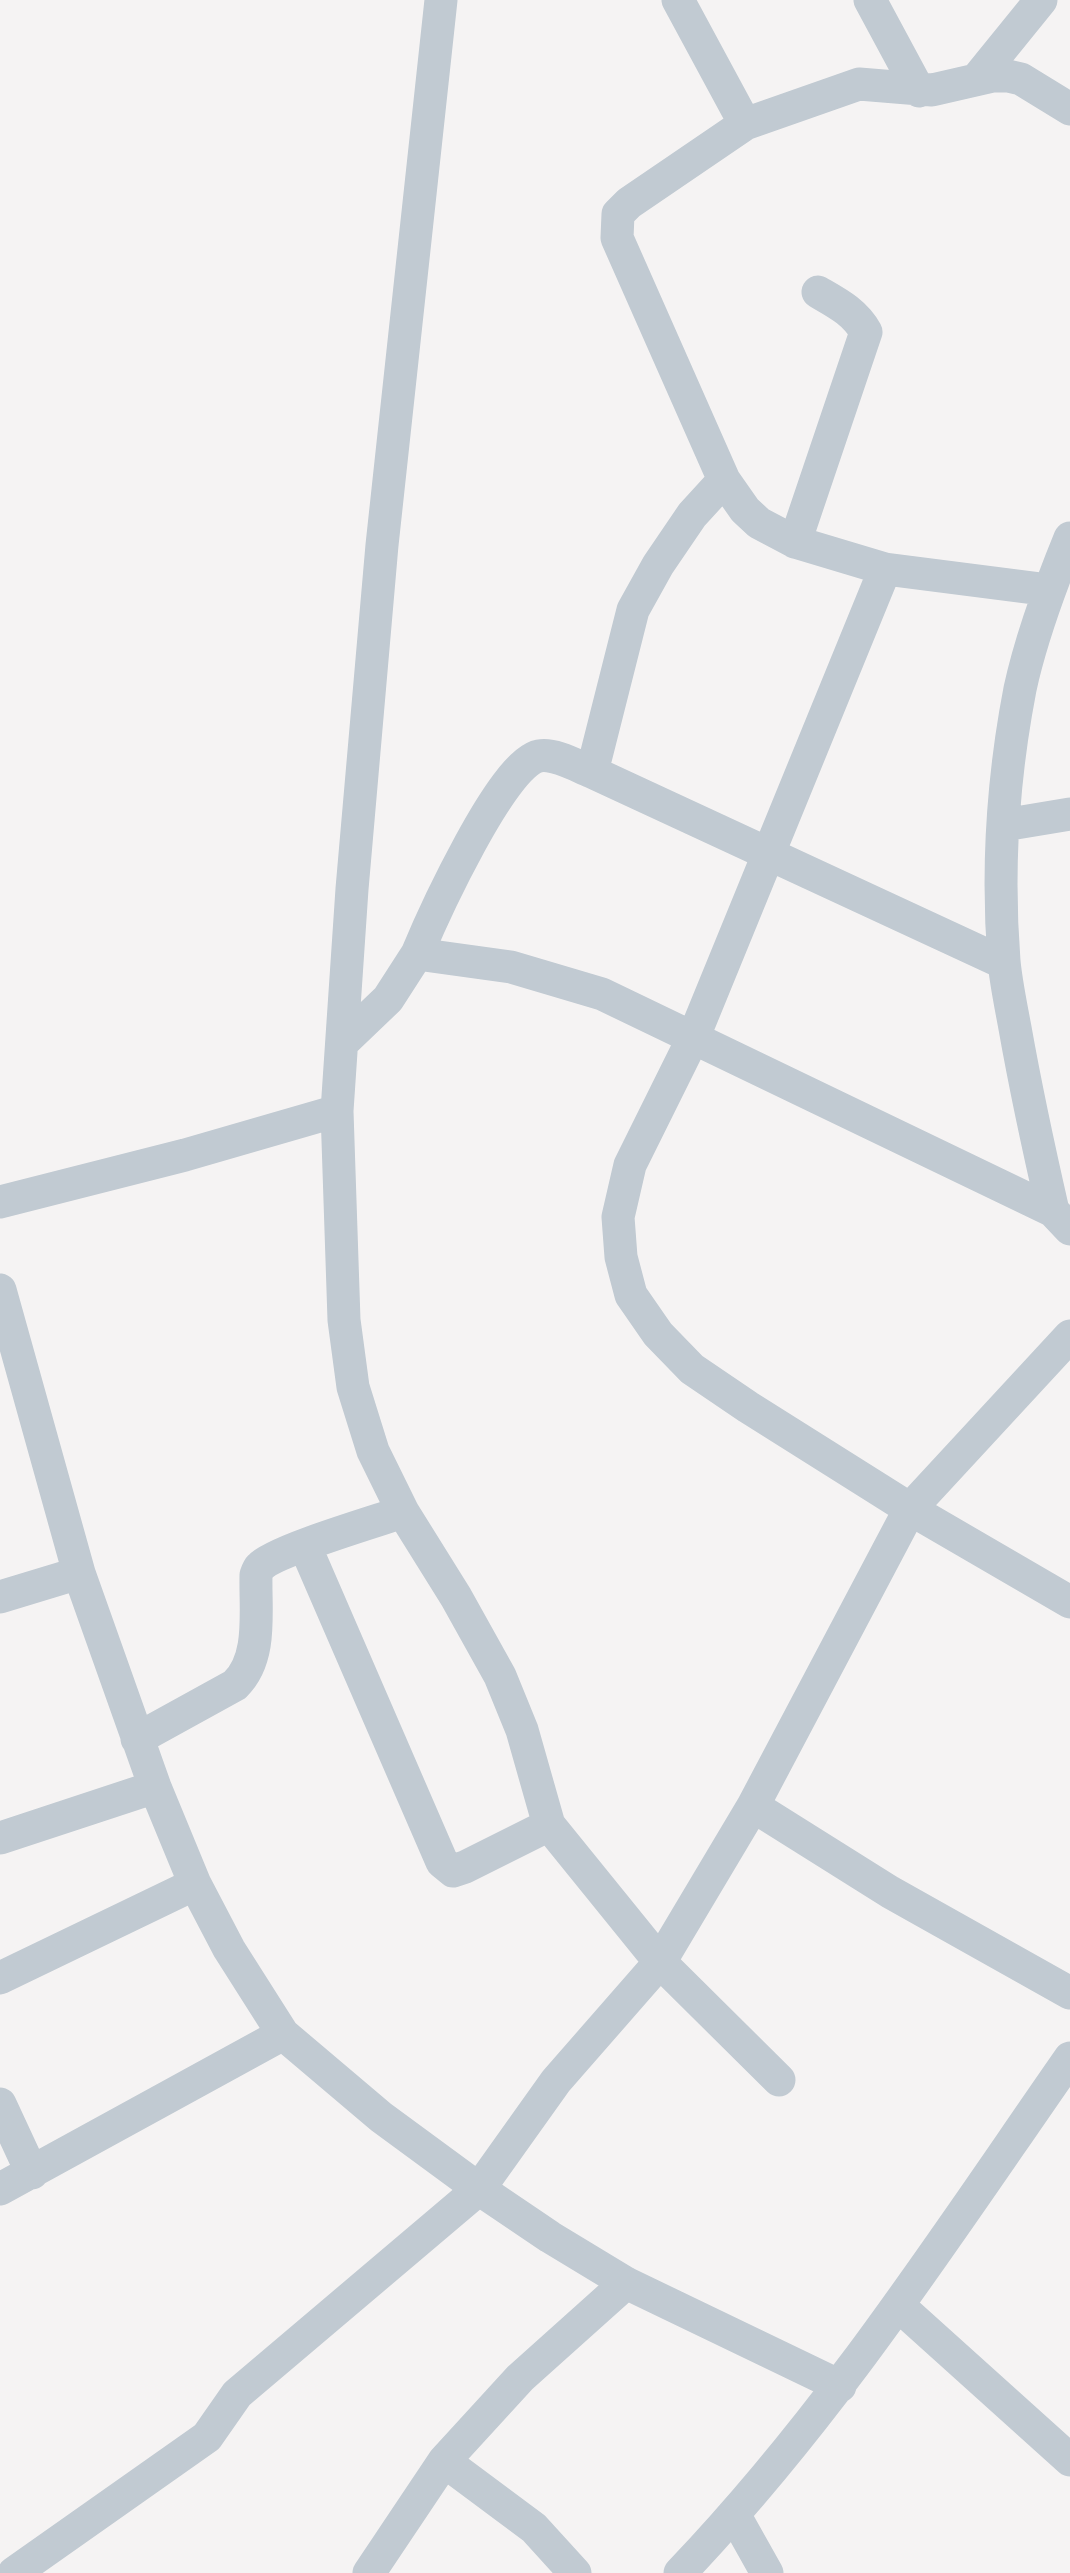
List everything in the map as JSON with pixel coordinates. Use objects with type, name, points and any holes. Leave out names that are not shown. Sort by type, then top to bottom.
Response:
[{"type":"street","points":[[441,0],[381,545],[352,889],[342,1043],[338,1111],[344,1320],[353,1387],[373,1451],[403,1512],[456,1597],[500,1677],[522,1730],[549,1825],[660,1962],[779,2080]]},
{"type":"street","points":[[678,0],[746,124]]},
{"type":"street","points":[[870,0],[919,91]]},
{"type":"street","points":[[976,79],[1041,0]]},
{"type":"street","points":[[1049,590],[885,569],[795,542],[759,523],[745,510],[724,480],[617,238],[616,225],[618,214],[628,202],[746,124],[859,84],[919,91],[976,79],[1008,76],[1022,79],[1070,109]]},
{"type":"street","points":[[795,542],[866,332],[859,320],[851,313],[818,292]]},
{"type":"street","points":[[592,772],[633,610],[658,566],[692,515],[724,480]]},
{"type":"street","points":[[1064,1216],[1029,1110],[1004,963],[1001,902],[1010,752],[1021,687],[1049,590],[1070,538]]},
{"type":"street","points":[[885,569],[694,1036],[630,1165],[618,1216],[621,1257],[631,1294],[658,1334],[692,1368],[748,1407],[910,1509],[1070,1602]]},
{"type":"street","points":[[342,1043],[388,999],[417,954],[439,901],[469,845],[525,762],[539,756],[554,758],[592,772],[1004,963]]},
{"type":"street","points":[[1004,825],[1070,814]]},
{"type":"street","points":[[417,954],[473,960],[545,975],[602,994],[694,1036],[1064,1216]]},
{"type":"street","points":[[0,1203],[185,1155],[338,1111]]},
{"type":"street","points":[[0,1290],[79,1573],[155,1787],[195,1884],[229,1949],[283,2034],[381,2117],[479,2189],[550,2237],[626,2283],[840,2386]]},
{"type":"street","points":[[14,2573],[207,2437],[237,2394],[479,2189],[556,2081],[660,1962],[753,1806],[910,1509],[1070,1336]]},
{"type":"street","points":[[137,1739],[235,1685],[246,1674],[254,1647],[256,1575],[261,1566],[274,1558],[305,1546],[403,1512]]},
{"type":"street","points":[[305,1546],[442,1862],[447,1868],[453,1871],[465,1867],[549,1825]]},
{"type":"street","points":[[0,1597],[79,1573]]},
{"type":"street","points":[[0,1838],[155,1787]]},
{"type":"street","points":[[753,1806],[890,1892],[1070,1993]]},
{"type":"street","points":[[0,1978],[195,1884]]},
{"type":"street","points":[[0,2189],[283,2034]]},
{"type":"street","points":[[680,2573],[735,2516],[840,2386],[899,2306],[1070,2058]]},
{"type":"street","points":[[0,2104],[32,2173]]},
{"type":"street","points":[[369,2573],[444,2461],[520,2378],[626,2283]]},
{"type":"street","points":[[899,2306],[1070,2460]]},
{"type":"street","points":[[444,2461],[534,2528],[575,2573]]},
{"type":"street","points":[[735,2516],[767,2573]]}]
